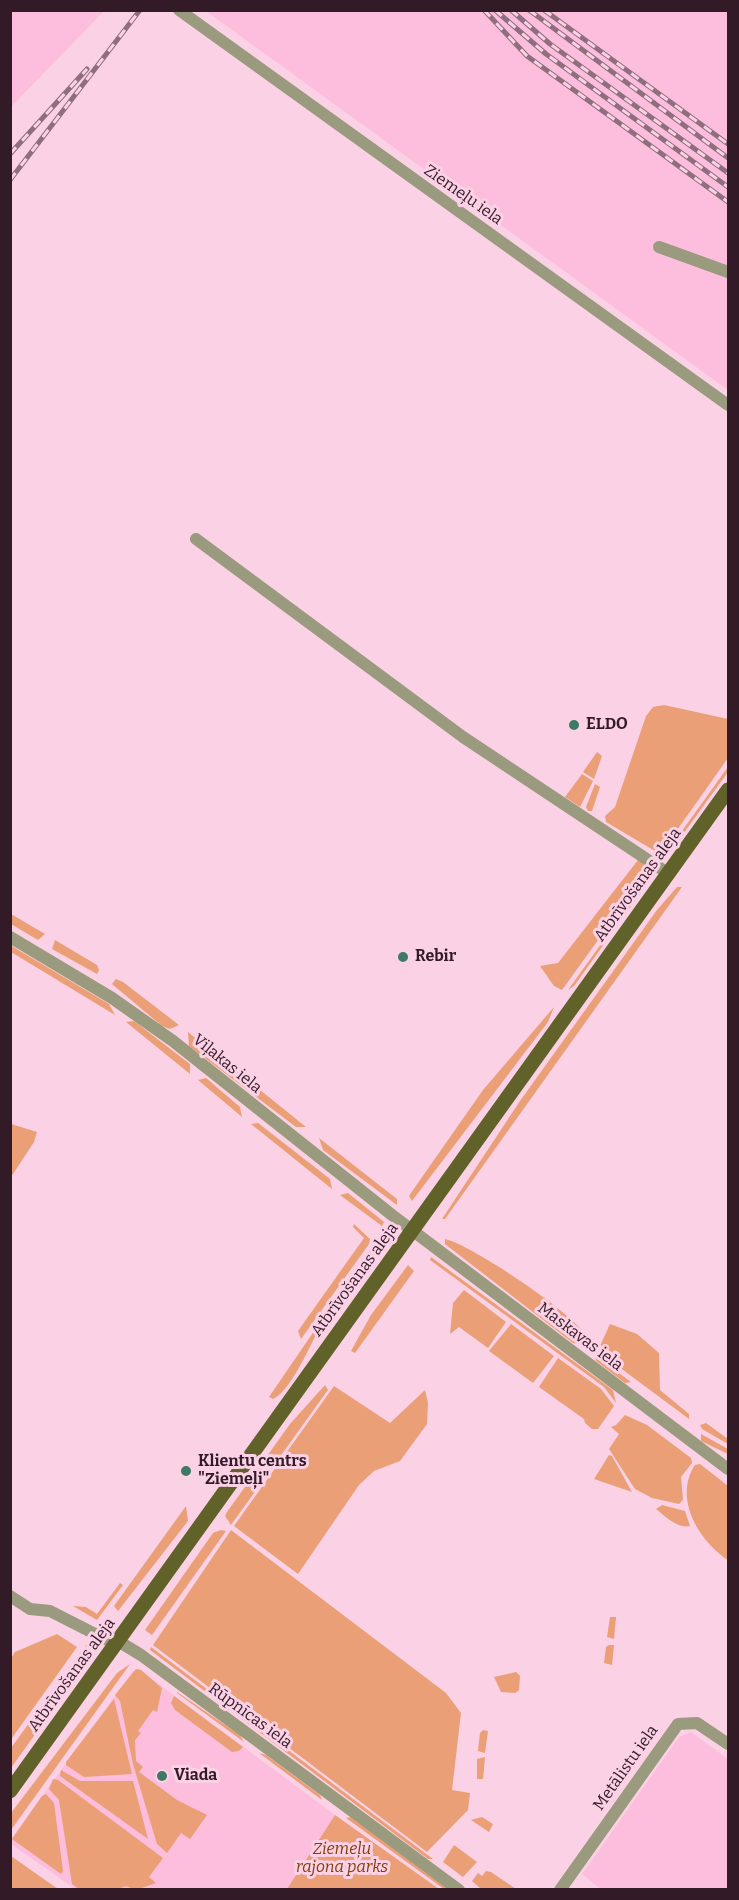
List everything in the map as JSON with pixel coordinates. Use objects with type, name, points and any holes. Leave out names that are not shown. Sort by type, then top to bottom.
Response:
[{"type":"main road","name":"Atbrīvošanas aleja","points":[[10,1791],[729,790]]},
{"type":"street","name":"Ziemeļu iela","points":[[179,10],[729,405]]},
{"type":"street","points":[[659,247],[729,272]]},
{"type":"street","points":[[196,538],[463,737],[669,874]]},
{"type":"street","name":"Viļakas iela","points":[[10,937],[112,998],[164,1035],[413,1230]]},
{"type":"street","name":"Maskavas iela","points":[[413,1230],[729,1469]]},
{"type":"street","name":"Rūpnīcas iela","points":[[10,1596],[30,1609],[50,1611],[105,1640],[118,1641],[459,1890]]},
{"type":"street","name":"Metālistu iela","points":[[560,1890],[678,1724],[697,1723],[729,1744]]},
{"type":"shaded area","points":[[10,11],[104,11],[11,107]]},
{"type":"shaded area","points":[[206,11],[728,11],[728,390]]},
{"type":"shaded area","points":[[133,1671],[141,1671],[335,1815],[287,1889],[75,1889],[11,1844],[11,1839]]},
{"type":"shaded area","points":[[691,1732],[728,1759],[728,1889],[601,1889],[582,1874],[679,1737]]},
{"type":"green space","points":[[664,705],[728,719],[728,758],[670,840],[655,851],[606,822],[605,816],[615,807],[646,716],[653,707]]},
{"type":"green space","points":[[597,752],[602,756],[594,779],[583,772]]},
{"type":"green space","points":[[728,767],[728,772],[673,848],[668,853],[658,856],[674,842]]},
{"type":"green space","points":[[582,774],[593,781],[580,807],[565,797]]},
{"type":"green space","points":[[595,784],[600,787],[592,811],[588,811],[586,807]]},
{"type":"green space","points":[[638,860],[646,864],[640,882],[562,990],[554,986],[540,966],[558,963]]},
{"type":"green space","points":[[650,868],[650,880],[574,986],[568,990],[645,883]]},
{"type":"green space","points":[[677,887],[682,887],[445,1219],[442,1219],[520,1101],[657,910]]},
{"type":"green space","points":[[11,914],[45,934],[38,940],[11,924]]},
{"type":"green space","points":[[55,940],[97,965],[99,970],[97,974],[52,949]]},
{"type":"green space","points":[[10,945],[109,1004],[115,1015],[11,952]]},
{"type":"green space","points":[[116,979],[179,1025],[170,1029],[162,1026],[112,984]]},
{"type":"green space","points":[[554,1007],[548,1022],[412,1201],[409,1196],[483,1090]]},
{"type":"green space","points":[[134,1021],[190,1064],[190,1074],[126,1022]]},
{"type":"green space","points":[[188,1032],[306,1127],[296,1127],[189,1046]]},
{"type":"green space","points":[[206,1078],[240,1107],[242,1117],[198,1080]]},
{"type":"green space","points":[[258,1123],[330,1179],[332,1189],[251,1124]]},
{"type":"green space","points":[[11,1124],[37,1132],[34,1142],[11,1177]]},
{"type":"green space","points":[[319,1138],[397,1199],[397,1205],[323,1150]]},
{"type":"green space","points":[[348,1193],[384,1222],[382,1226],[340,1195]]},
{"type":"green space","points":[[354,1224],[370,1239],[369,1244],[301,1339],[298,1331],[364,1238],[353,1227]]},
{"type":"green space","points":[[445,1239],[499,1267],[546,1299],[581,1329],[589,1340],[581,1344],[573,1343],[445,1244]]},
{"type":"green space","points":[[378,1243],[382,1246],[380,1250],[348,1284],[374,1244]]},
{"type":"green space","points":[[431,1257],[613,1390],[616,1403],[604,1387],[430,1260]]},
{"type":"green space","points":[[408,1265],[414,1271],[355,1353],[351,1351],[371,1315]]},
{"type":"green space","points":[[464,1290],[506,1322],[488,1348],[459,1327],[450,1334],[453,1303]]},
{"type":"green space","points":[[325,1318],[288,1385],[273,1399],[269,1397]]},
{"type":"green space","points":[[511,1324],[554,1356],[533,1383],[489,1351]]},
{"type":"green space","points":[[610,1324],[637,1334],[659,1353],[660,1390],[689,1414],[689,1419],[611,1361],[600,1346]]},
{"type":"green space","points":[[594,1349],[607,1364],[631,1382],[625,1383],[596,1361]]},
{"type":"green space","points":[[558,1358],[601,1389],[614,1406],[598,1429],[592,1429],[584,1419],[539,1387]]},
{"type":"green space","points":[[325,1385],[328,1390],[231,1525],[225,1516],[227,1512],[290,1424]]},
{"type":"green space","points":[[334,1386],[390,1423],[425,1390],[428,1403],[427,1424],[400,1461],[374,1471],[359,1485],[298,1574],[234,1526]]},
{"type":"green space","points":[[625,1415],[647,1425],[691,1458],[692,1463],[681,1477],[683,1500],[679,1504],[652,1498],[635,1489],[609,1449],[619,1434],[611,1427]]},
{"type":"green space","points":[[706,1423],[728,1439],[728,1444],[702,1429],[700,1425]]},
{"type":"green space","points":[[701,1434],[728,1449],[728,1454],[701,1441]]},
{"type":"green space","points":[[609,1455],[612,1456],[632,1492],[594,1479]]},
{"type":"green space","points":[[700,1464],[728,1486],[728,1560],[717,1552],[699,1530],[688,1505],[689,1478],[695,1465]]},
{"type":"green space","points":[[662,1505],[685,1511],[690,1526],[681,1526],[668,1519],[656,1509]]},
{"type":"green space","points":[[186,1506],[188,1521],[118,1611],[114,1606]]},
{"type":"green space","points":[[231,1530],[446,1693],[461,1713],[452,1790],[470,1793],[468,1810],[427,1852],[153,1645]]},
{"type":"green space","points":[[226,1531],[152,1635],[145,1630],[213,1533]]},
{"type":"green space","points":[[120,1583],[123,1585],[97,1620],[73,1606],[86,1607],[97,1614]]},
{"type":"green space","points":[[610,1617],[616,1617],[614,1639],[607,1637]]},
{"type":"green space","points":[[57,1634],[77,1647],[12,1738],[11,1658],[15,1652]]},
{"type":"green space","points":[[88,1643],[91,1656],[11,1768],[11,1748],[40,1708],[44,1710],[49,1702],[46,1699]]},
{"type":"green space","points":[[614,1645],[612,1665],[604,1663],[606,1647]]},
{"type":"green space","points":[[151,1647],[433,1859],[428,1859],[150,1650]]},
{"type":"green space","points":[[130,1664],[11,1830],[11,1813],[117,1673]]},
{"type":"green space","points":[[136,1669],[141,1670],[162,1688],[157,1712],[153,1710],[138,1731],[141,1733],[135,1740],[136,1761],[143,1767],[139,1772],[177,1800],[207,1815],[190,1839],[181,1833],[167,1853],[157,1844],[133,1764],[120,1701],[115,1695]]},
{"type":"green space","points":[[516,1672],[520,1676],[519,1690],[515,1693],[501,1692],[494,1677]]},
{"type":"green space","points":[[177,1693],[240,1735],[244,1742]]},
{"type":"green space","points":[[174,1696],[243,1747],[239,1751],[232,1752],[175,1710],[171,1703]]},
{"type":"green space","points":[[114,1699],[132,1774],[84,1777],[66,1765],[66,1762]]},
{"type":"green space","points":[[483,1730],[488,1731],[485,1753],[478,1751],[480,1733]]},
{"type":"green space","points":[[259,1753],[266,1755],[320,1795],[322,1800]]},
{"type":"green space","points":[[485,1757],[483,1779],[477,1779],[477,1759]]},
{"type":"green space","points":[[61,1770],[80,1781],[133,1781],[148,1839],[60,1776]]},
{"type":"green space","points":[[53,1779],[58,1780],[163,1858],[149,1877],[156,1883],[136,1890],[126,1886],[118,1889],[79,1889],[72,1884],[59,1800],[49,1789]]},
{"type":"green space","points":[[46,1794],[54,1803],[63,1871],[61,1874],[12,1839],[42,1796]]},
{"type":"green space","name":"Ziemeļu rajona parks","points":[[335,1815],[439,1889],[287,1889]]},
{"type":"green space","points":[[351,1817],[449,1889],[444,1889],[346,1818]]},
{"type":"green space","points":[[482,1817],[493,1824],[489,1832],[471,1820]]},
{"type":"green space","points":[[454,1845],[477,1862],[463,1877],[443,1862]]},
{"type":"green space","points":[[11,1856],[58,1889],[11,1889]]},
{"type":"green space","points":[[486,1871],[516,1889],[481,1889],[472,1881],[478,1873],[482,1876]]},
{"type":"railway","points":[[10,180],[140,10]]},
{"type":"railway","points":[[484,10],[527,56],[728,202]]},
{"type":"railway","points":[[495,10],[546,54],[728,187]]},
{"type":"railway","points":[[511,10],[550,44],[728,173]]},
{"type":"railway","points":[[529,10],[728,158]]},
{"type":"railway","points":[[544,10],[728,144]]},
{"type":"railway","points":[[10,154],[87,69]]},
{"type":"place","name":"ELDO","points":[[574,725]]},
{"type":"place","name":"Rebir","points":[[403,957]]},
{"type":"place","name":"Klientu centrs \"Ziemeļi\"","points":[[186,1471]]},
{"type":"place","name":"Viada","points":[[162,1776]]}]
